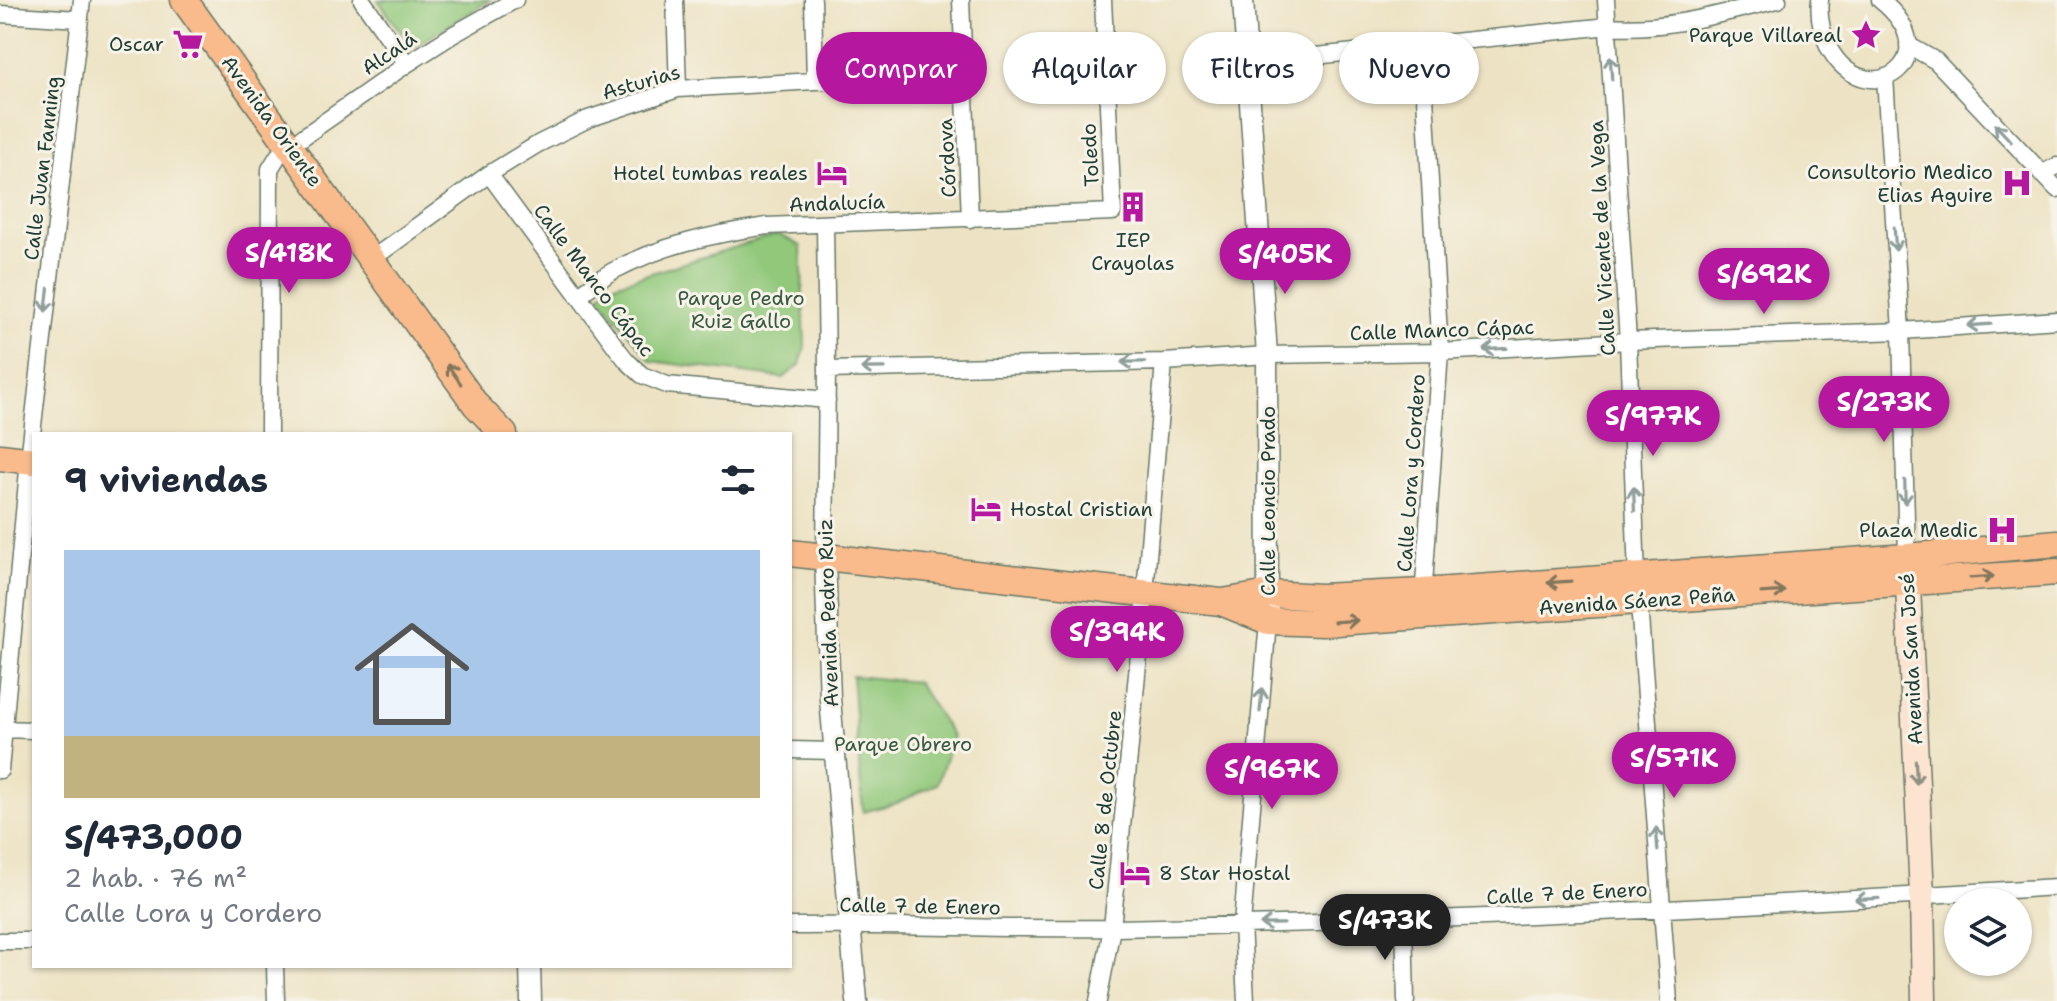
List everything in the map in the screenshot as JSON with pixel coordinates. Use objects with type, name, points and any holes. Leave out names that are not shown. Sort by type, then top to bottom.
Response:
[{"type":"main road","name":"Avenida Oriente","points":[[184,0],[476,405],[502,432]]},
{"type":"main road","points":[[0,457],[31,460]]},
{"type":"main road","name":"Avenida Sáenz Peña","points":[[1907,570],[2057,543]]},
{"type":"main road","name":"Avenida Sáenz Peña","points":[[792,553],[1221,602],[1268,621],[1322,623],[1423,604],[1907,570],[2057,572]]},
{"type":"main road","name":"Avenida San José","points":[[1907,570],[1924,1001]]},
{"type":"main road","name":"Avenida Sáenz Peña","points":[[1221,602],[1269,594],[1423,604]]},
{"type":"street","name":"Calle Juan Fanning","points":[[34,432],[82,0]]},
{"type":"street","points":[[362,0],[407,64]]},
{"type":"street","name":"Alcalá","points":[[290,146],[407,64],[515,0]]},
{"type":"street","points":[[675,0],[678,89]]},
{"type":"street","points":[[813,0],[815,81]]},
{"type":"street","name":"Córdova","points":[[961,0],[962,32]]},
{"type":"street","name":"Toledo","points":[[1103,0],[1113,212]]},
{"type":"street","name":"Calle Leoncio Prado","points":[[1243,0],[1245,32]]},
{"type":"street","name":"Calle Vicente de la Vega","points":[[1606,0],[1628,341],[1638,589],[1669,1001]]},
{"type":"street","points":[[1479,39],[1609,26],[1665,26],[1778,0]]},
{"type":"street","points":[[1820,0],[1824,38],[1835,58],[1848,70],[1876,79],[1892,76],[1905,63],[1908,45],[1905,29],[1893,10],[1880,0]]},
{"type":"street","points":[[0,14],[79,19]]},
{"type":"street","points":[[1908,45],[1936,61],[2057,189]]},
{"type":"street","name":"Avenida San José","points":[[1885,77],[1901,331],[1907,570]]},
{"type":"street","name":"Asturias","points":[[372,259],[489,174],[538,144],[588,119],[678,89],[815,81]]},
{"type":"street","name":"Córdova","points":[[965,104],[970,219]]},
{"type":"street","name":"Calle Leoncio Prado","points":[[1246,1001],[1242,924],[1269,594],[1267,355],[1250,104]]},
{"type":"street","name":"Calle Lora y Cordero","points":[[1423,604],[1440,352],[1425,104]]},
{"type":"street","points":[[269,432],[268,190],[270,169],[278,156],[290,146]]},
{"type":"street","points":[[2041,174],[2057,166]]},
{"type":"street","name":"Calle Manco Cápac","points":[[489,174],[627,361],[642,375],[667,385],[827,400]]},
{"type":"street","name":"Andalucía","points":[[578,296],[612,271],[689,240],[767,226],[1113,212]]},
{"type":"street","name":"Avenida Pedro Ruiz","points":[[825,224],[825,557],[830,699],[857,1001]]},
{"type":"street","name":"Calle Manco Cápac","points":[[827,370],[1440,352],[1628,341],[1901,331],[2057,320]]},
{"type":"street","name":"Calle 8 de Octubre","points":[[1098,1001],[1112,928],[1164,362]]},
{"type":"street","name":"Calle Juan Fanning","points":[[0,770],[31,460]]},
{"type":"street","points":[[2,729],[32,730]]},
{"type":"street","points":[[792,750],[835,751]]},
{"type":"street","name":"Calle 7 de Enero","points":[[792,926],[1112,928],[1404,921],[2057,887]]},
{"type":"street","points":[[1404,921],[1406,1001]]},
{"type":"street","points":[[0,941],[32,941]]},
{"type":"street","points":[[275,968],[276,1001]]},
{"type":"street","points":[[530,968],[531,1001]]},
{"type":"green space","points":[[378,0],[490,0],[412,48]]},
{"type":"green space","name":"Parque Pedro Ruiz Gallo","points":[[778,234],[801,246],[805,346],[800,365],[783,378],[651,361],[599,296],[609,286]]},
{"type":"green space","name":"Parque Obrero","points":[[852,676],[917,682],[953,737],[937,784],[897,803],[863,812]]},
{"type":"place","name":"Parque Villareal","points":[[1866,35]]},
{"type":"place","name":"Oscar","points":[[188,44]]},
{"type":"place","name":"Hotel tumbas reales","points":[[832,173]]},
{"type":"place","name":"Consultorio Medico Elias Aguire","points":[[2017,183]]},
{"type":"place","name":"IEP Crayolas","points":[[1133,207]]},
{"type":"place","name":"Hostal Cristian","points":[[986,509]]},
{"type":"place","name":"Plaza Medic","points":[[2002,530]]},
{"type":"place","name":"8 Star Hostal","points":[[1135,873]]}]
